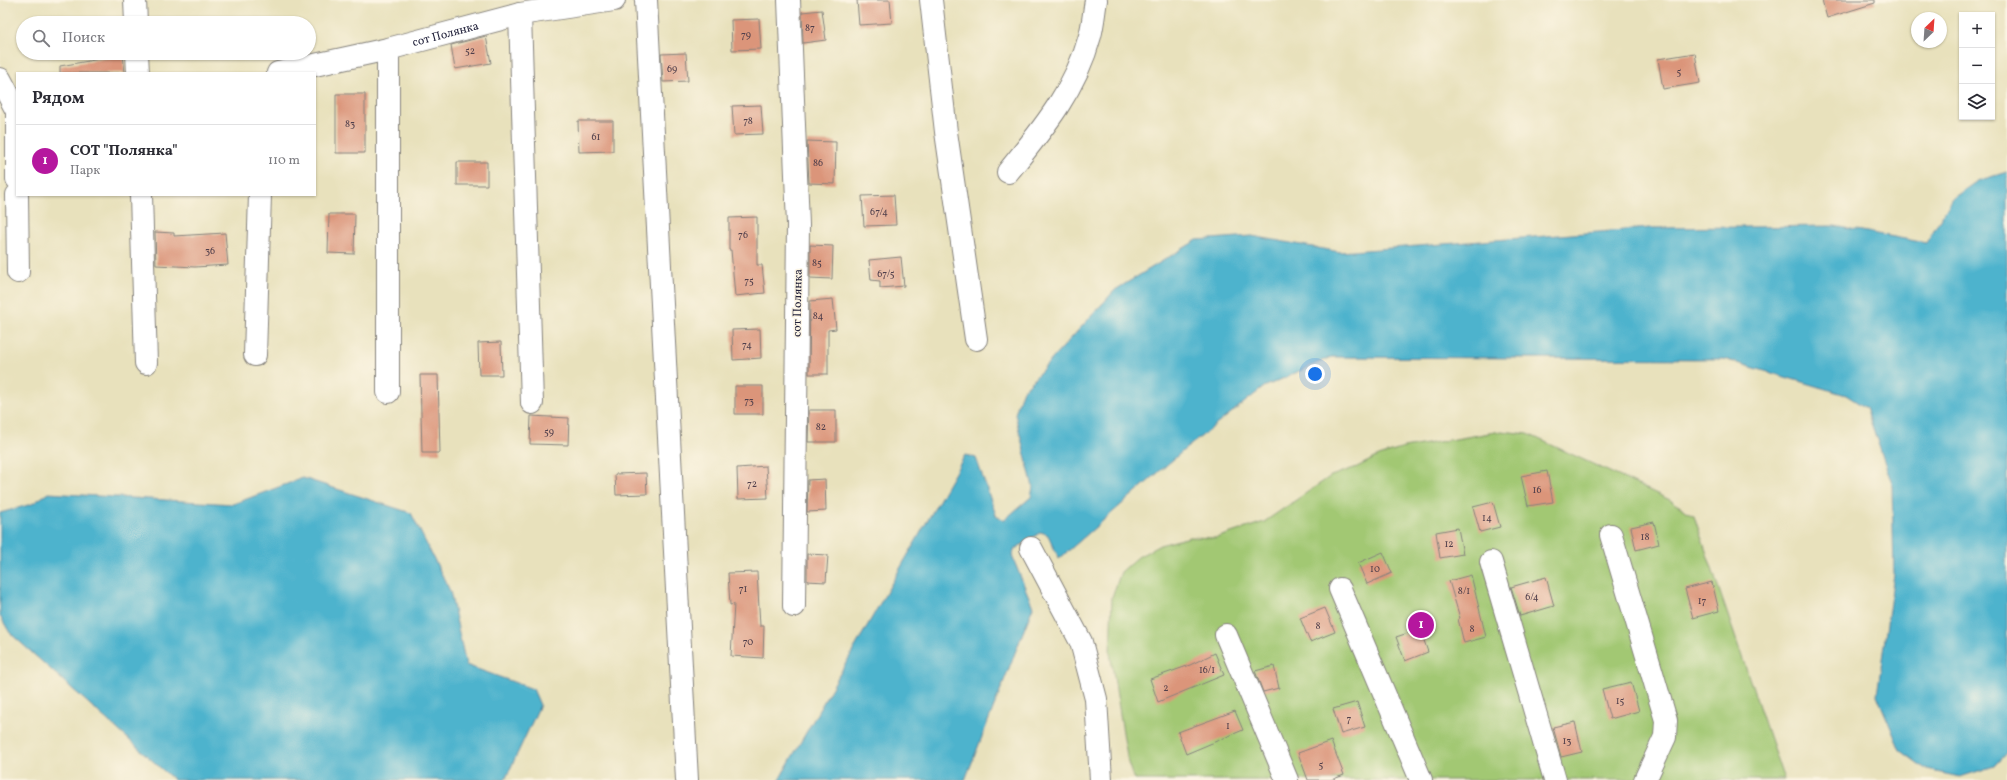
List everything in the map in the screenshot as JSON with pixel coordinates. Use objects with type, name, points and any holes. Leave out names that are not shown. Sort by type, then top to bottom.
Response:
[{"type":"street","points":[[135,0],[136,16]]},
{"type":"street","name":"сот Полянка","points":[[283,72],[388,49],[520,14],[614,0]]},
{"type":"street","points":[[646,0],[687,780]]},
{"type":"street","name":"сот Полянка","points":[[789,0],[798,225],[794,606]]},
{"type":"street","points":[[931,0],[946,132],[976,339]]},
{"type":"street","points":[[1008,172],[1046,124],[1065,96],[1075,76],[1090,36],[1096,0]]},
{"type":"street","points":[[520,14],[532,403]]},
{"type":"street","points":[[388,49],[388,392]]},
{"type":"street","points":[[137,60],[138,72]]},
{"type":"street","points":[[0,79],[16,109]]},
{"type":"street","points":[[17,196],[18,272]]},
{"type":"street","points":[[141,196],[146,363]]},
{"type":"street","points":[[255,355],[260,196]]},
{"type":"street","points":[[1611,535],[1666,720],[1665,737],[1645,780]]},
{"type":"street","points":[[1031,548],[1080,642],[1096,699],[1101,780]]},
{"type":"street","points":[[1491,562],[1555,780]]},
{"type":"street","points":[[1340,589],[1421,780]]},
{"type":"street","points":[[1226,635],[1287,780]]},
{"type":"green space","points":[[1501,431],[1528,434],[1670,500],[1694,516],[1784,780],[1134,780],[1128,763],[1110,653],[1112,597],[1121,572],[1138,557],[1160,545],[1190,537],[1216,538],[1264,522],[1331,476],[1357,467],[1379,456],[1404,448]]},
{"type":"water","points":[[2007,172],[2007,752],[1994,766],[1960,777],[1927,770],[1900,750],[1877,695],[1894,574],[1892,484],[1866,408],[1846,395],[1724,359],[1331,357],[1264,387],[1184,450],[1059,559],[1048,535],[1041,532],[1015,549],[1012,556],[1033,607],[965,780],[779,780],[965,455],[976,458],[996,515],[1004,520],[1031,497],[1033,487],[1015,414],[1022,392],[1115,290],[1197,240],[1252,236],[1340,252],[1650,228],[1835,226],[1926,243],[1953,198],[1977,181]]},
{"type":"water","points":[[303,478],[411,513],[450,591],[466,665],[533,689],[540,705],[505,780],[174,780],[10,633],[0,616],[0,513],[32,504],[48,493],[233,504]]},
{"type":"building","points":[[857,0],[890,0],[892,23],[859,25]]},
{"type":"building","points":[[1822,0],[1875,0],[1875,3],[1827,18]]},
{"type":"building","points":[[822,10],[826,40],[803,43],[802,12]]},
{"type":"building","points":[[759,19],[761,49],[732,50],[731,20]]},
{"type":"building","points":[[486,36],[491,63],[455,69],[451,45]]},
{"type":"building","points":[[686,53],[688,81],[663,82],[661,54]]},
{"type":"building","points":[[1695,53],[1700,83],[1663,89],[1658,59]]},
{"type":"building","points":[[94,60],[124,60],[125,72],[60,72],[60,66]]},
{"type":"building","points":[[336,94],[365,94],[365,153],[336,153]]},
{"type":"building","points":[[761,105],[763,134],[734,135],[732,106]]},
{"type":"building","points":[[578,121],[613,121],[613,151],[579,152]]},
{"type":"building","points":[[807,141],[836,142],[835,184],[809,183]]},
{"type":"building","points":[[457,162],[487,162],[487,185],[457,185]]},
{"type":"building","points":[[894,195],[896,225],[864,226],[862,196]]},
{"type":"building","points":[[329,214],[355,214],[354,254],[328,253]]},
{"type":"building","points":[[757,217],[757,265],[762,265],[765,293],[735,296],[731,250],[729,250],[729,218]]},
{"type":"building","points":[[155,232],[174,233],[174,236],[225,233],[228,265],[195,267],[156,265]]},
{"type":"building","points":[[810,245],[833,246],[832,279],[810,278]]},
{"type":"building","points":[[901,257],[904,286],[880,288],[880,281],[871,280],[869,260]]},
{"type":"building","points":[[833,299],[836,329],[828,330],[828,374],[809,374],[810,301]]},
{"type":"building","points":[[760,329],[761,358],[733,360],[732,330]]},
{"type":"building","points":[[501,342],[502,375],[479,375],[478,343]]},
{"type":"building","points":[[420,375],[438,375],[440,453],[422,453]]},
{"type":"building","points":[[735,386],[763,386],[763,414],[735,414]]},
{"type":"building","points":[[809,410],[836,410],[836,442],[808,442]]},
{"type":"building","points":[[531,416],[569,418],[568,445],[530,444]]},
{"type":"building","points":[[766,466],[768,498],[738,499],[737,468]]},
{"type":"building","points":[[1547,471],[1553,502],[1528,506],[1521,476]]},
{"type":"building","points":[[646,473],[647,494],[616,495],[615,474]]},
{"type":"building","points":[[825,479],[826,511],[807,512],[808,480]]},
{"type":"building","points":[[1493,502],[1500,527],[1480,532],[1473,507]]},
{"type":"building","points":[[1654,522],[1659,544],[1636,550],[1631,527]]},
{"type":"building","points":[[1458,528],[1463,554],[1440,558],[1436,532]]},
{"type":"building","points":[[1383,552],[1392,573],[1367,584],[1358,563]]},
{"type":"building","points":[[807,554],[828,555],[826,582],[807,581]]},
{"type":"building","points":[[757,572],[760,626],[764,626],[763,658],[731,656],[734,604],[730,605],[728,573]]},
{"type":"building","points":[[1471,575],[1486,637],[1464,643],[1458,619],[1460,618],[1449,581]]},
{"type":"building","points":[[1546,577],[1554,606],[1520,616],[1511,587]]},
{"type":"building","points":[[1712,582],[1719,611],[1693,618],[1685,589]]},
{"type":"building","points":[[1325,608],[1335,632],[1310,642],[1300,618]]},
{"type":"building","points":[[1420,629],[1428,652],[1405,661],[1396,637]]},
{"type":"building","points":[[1215,653],[1224,675],[1158,702],[1150,679],[1190,665]]},
{"type":"building","points":[[1274,666],[1279,688],[1263,692],[1255,671]]},
{"type":"building","points":[[1631,682],[1639,711],[1610,719],[1602,689]]},
{"type":"building","points":[[1357,702],[1365,727],[1341,734],[1333,709]]},
{"type":"building","points":[[1235,711],[1243,730],[1186,754],[1178,732]]},
{"type":"building","points":[[1575,722],[1582,752],[1561,757],[1553,727]]},
{"type":"building","points":[[1331,741],[1344,775],[1331,780],[1308,780],[1298,753]]},
{"type":"place","name":"СОТ \"Полянка\"","points":[[1421,625]]}]
